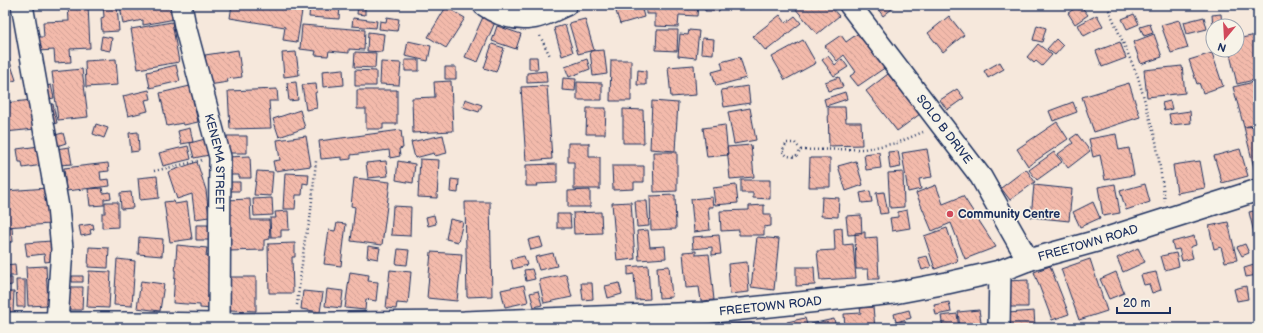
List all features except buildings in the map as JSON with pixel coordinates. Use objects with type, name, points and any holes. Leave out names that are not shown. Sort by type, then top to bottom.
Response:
[{"type":"street","points":[[22,5],[58,207],[62,249],[57,322]]},
{"type":"street","name":"KENEMA STREET","points":[[181,5],[185,26],[220,157],[219,324]]},
{"type":"street","points":[[484,5],[498,14],[508,17],[532,18],[566,5]]},
{"type":"street","name":"SOLO B DRIVE","points":[[850,5],[981,177],[1028,260]]},
{"type":"street","name":"FREETOWN ROAD","points":[[5,323],[295,324],[472,322],[704,313],[894,292],[947,283],[1000,270],[1028,260],[1104,239],[1258,190]]},
{"type":"street","points":[[999,328],[1000,270]]},
{"type":"path","points":[[1109,10],[1138,77],[1156,141],[1168,219]]},
{"type":"path","points":[[801,150],[864,149],[897,143],[940,125]]},
{"type":"path","points":[[787,143],[795,143],[801,150],[796,157],[787,156],[782,151],[787,143]]},
{"type":"path","points":[[154,171],[167,167],[220,157]]},
{"type":"path","points":[[295,324],[305,239],[310,220],[316,161]]},
{"type":"place","name":"Community Centre","points":[[950,214]]}]
